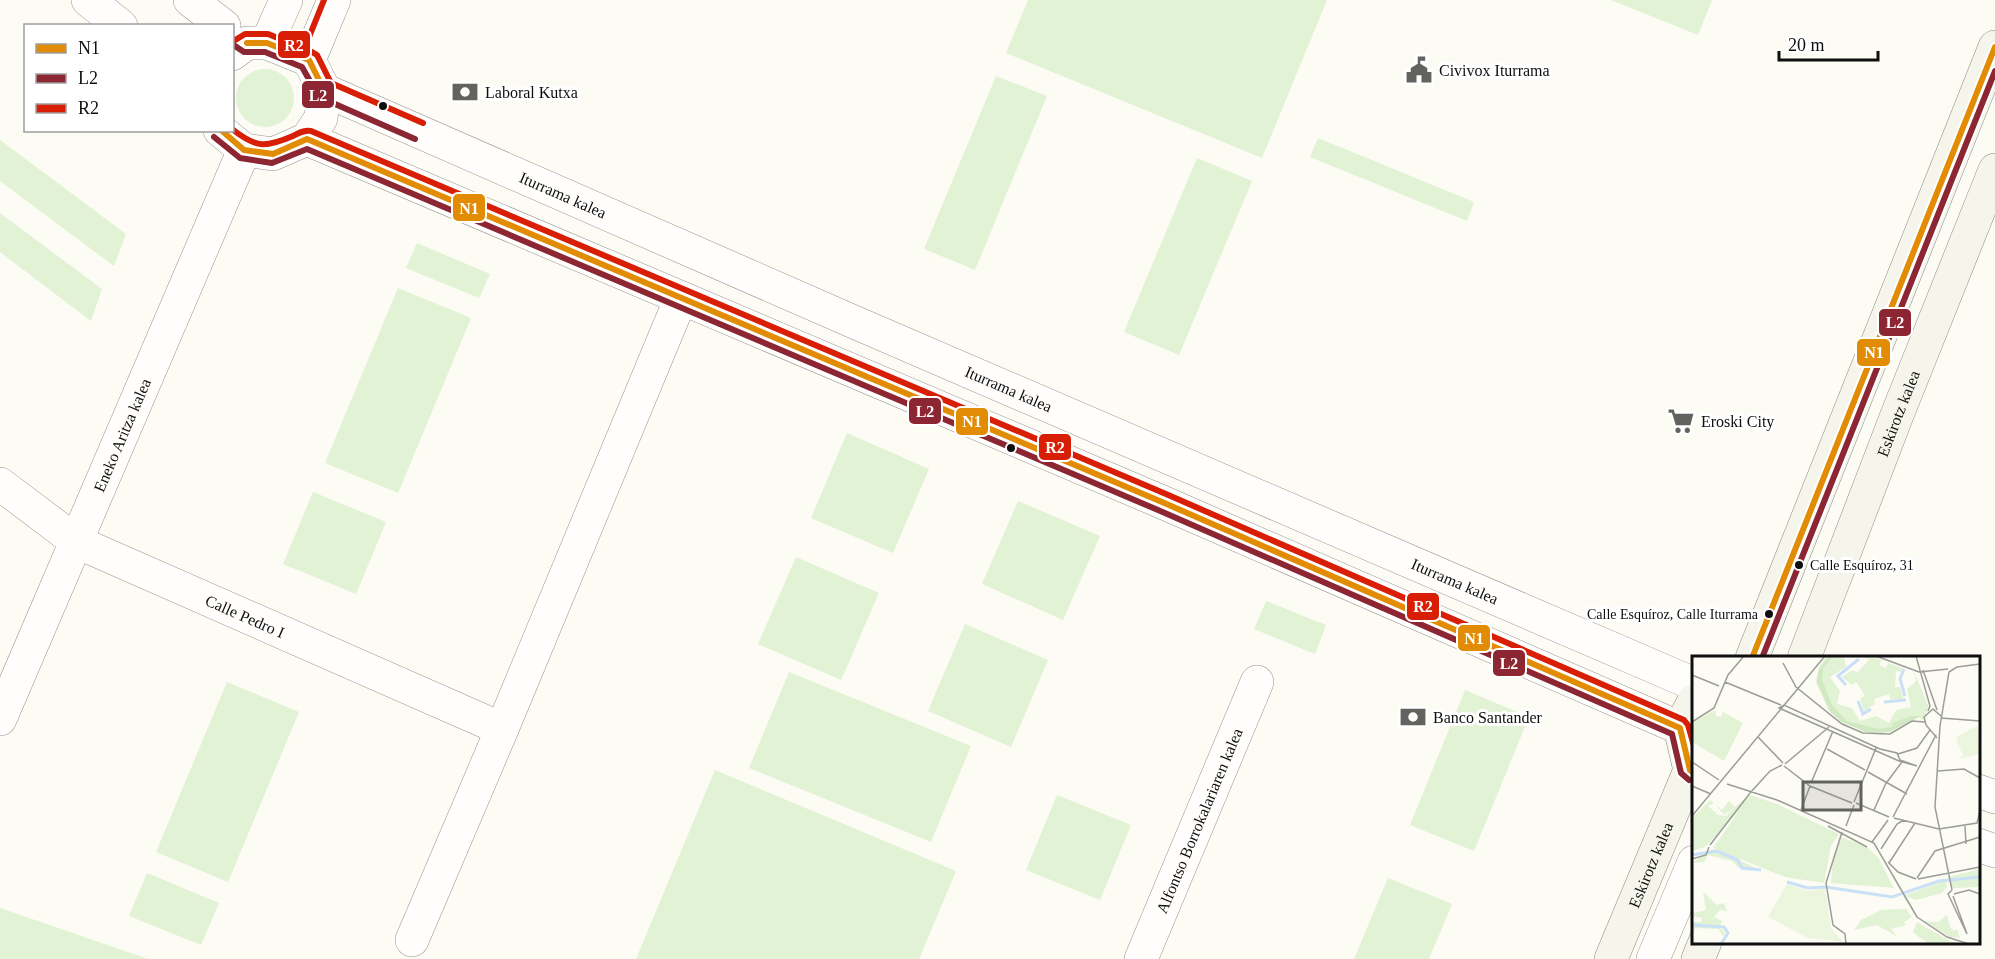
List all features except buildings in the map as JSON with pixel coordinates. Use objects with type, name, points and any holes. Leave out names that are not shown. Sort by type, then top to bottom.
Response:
[{"type":"main road","points":[[1752,656],[1995,47]]},
{"type":"main road","name":"Eskirotz kalea","points":[[1804,656],[1995,170]]},
{"type":"main road","points":[[1687,715],[1692,772]]},
{"type":"main road","name":"Eskirotz kalea","points":[[1611,959],[1692,772]]},
{"type":"main road","points":[[1698,959],[1704,944]]},
{"type":"street","points":[[88,0],[118,24]]},
{"type":"street","points":[[189,0],[220,24]]},
{"type":"street","points":[[240,40],[286,0]]},
{"type":"street","points":[[309,60],[334,0]]},
{"type":"street","points":[[232,140],[273,154],[306,139],[321,118],[324,90],[309,60],[240,40]]},
{"type":"street","name":"Iturrama kalea","points":[[324,90],[854,322],[1692,683]]},
{"type":"street","points":[[306,139],[1173,507],[1687,715]]},
{"type":"street","name":"Eneko Aritza kalea","points":[[0,719],[77,542],[232,140]]},
{"type":"street","points":[[412,940],[681,298]]},
{"type":"street","name":"Calle Pedro I","points":[[0,484],[77,542],[502,729]]},
{"type":"street","name":"Alfontso Borrokalariaren kalea","points":[[1141,959],[1257,682]]},
{"type":"street","points":[[1980,792],[1995,797]]},
{"type":"street","points":[[1980,846],[1995,851]]},
{"type":"street","points":[[1653,959],[1692,867]]},
{"type":"green space","points":[[1028,0],[1327,0],[1262,158],[1006,53]]},
{"type":"green space","points":[[1611,0],[1712,0],[1698,35]]},
{"type":"green space","points":[[265,69],[281,74],[289,82],[294,98],[289,114],[281,122],[265,127],[249,122],[241,114],[236,98],[241,82],[249,74]]},
{"type":"green space","points":[[996,76],[1047,96],[975,270],[924,249]]},
{"type":"green space","points":[[1318,138],[1474,202],[1467,221],[1310,157]]},
{"type":"green space","points":[[0,140],[126,234],[114,266],[0,181]]},
{"type":"green space","points":[[1197,158],[1252,181],[1179,355],[1124,332]]},
{"type":"green space","points":[[0,213],[102,289],[91,321],[0,252]]},
{"type":"green space","points":[[417,243],[490,274],[479,298],[406,268]]},
{"type":"green space","points":[[398,288],[471,318],[398,493],[325,463]]},
{"type":"green space","points":[[847,433],[929,469],[893,553],[811,518]]},
{"type":"green space","points":[[313,492],[386,522],[356,594],[283,564]]},
{"type":"green space","points":[[1018,501],[1100,536],[1063,620],[982,584]]},
{"type":"green space","points":[[796,557],[879,593],[841,680],[758,644]]},
{"type":"green space","points":[[1266,601],[1326,625],[1315,654],[1254,629]]},
{"type":"green space","points":[[965,624],[1048,660],[1011,747],[928,711]]},
{"type":"green space","points":[[789,672],[971,746],[931,842],[749,768]]},
{"type":"green space","points":[[227,682],[299,712],[228,882],[156,852]]},
{"type":"green space","points":[[1465,690],[1529,717],[1474,851],[1410,825]]},
{"type":"green space","points":[[715,770],[956,871],[919,959],[636,959]]},
{"type":"green space","points":[[1057,795],[1131,825],[1100,900],[1026,870]]},
{"type":"green space","points":[[147,873],[219,903],[201,945],[129,916]]},
{"type":"green space","points":[[1388,878],[1452,904],[1429,959],[1354,959]]},
{"type":"green space","points":[[0,908],[148,959],[0,959]]},
{"type":"transit line","name":"R2","points":[[301,57],[324,0]]},
{"type":"transit line","name":"R2","points":[[234,41],[245,34],[268,34],[312,52],[317,55],[331,83],[423,123]]},
{"type":"transit line","name":"N1","points":[[247,43],[267,43],[309,60],[324,90]]},
{"type":"transit line","name":"L2","points":[[234,45],[244,52],[265,52],[302,67],[319,97],[415,139]]},
{"type":"transit line","name":"N1","points":[[1753,656],[1995,47]]},
{"type":"transit line","name":"L2","points":[[1763,656],[1995,71]]},
{"type":"transit line","name":"R2","points":[[234,130],[248,140],[261,144],[275,143],[302,132],[311,131],[1166,494],[1684,720],[1692,739]]},
{"type":"transit line","name":"N1","points":[[223,132],[244,150],[273,154],[307,139],[1162,502],[1680,728],[1692,772]]},
{"type":"transit line","name":"L2","points":[[214,137],[240,158],[272,163],[307,149],[1158,510],[1672,734],[1681,773],[1689,780]]},
{"type":"place","name":"Civivox Iturrama","points":[[1419,70]]},
{"type":"place","name":"Laboral Kutxa","points":[[465,92]]},
{"type":"place","name":"Eroski City","points":[[1681,421]]},
{"type":"place","name":"Calle Esquíroz, 31","points":[[1799,565]]},
{"type":"place","name":"Calle Esquíroz, Calle Iturrama","points":[[1769,614]]},
{"type":"place","name":"Banco Santander","points":[[1413,717]]}]
